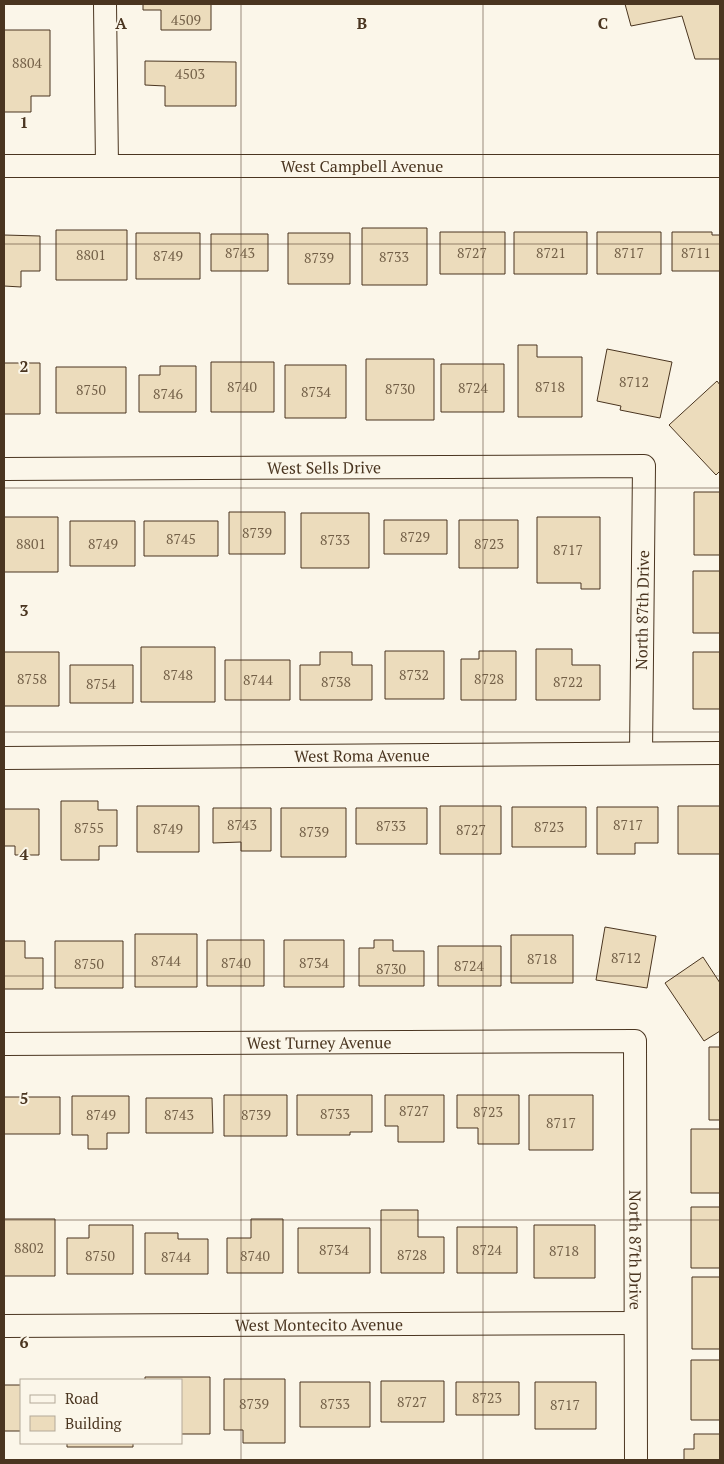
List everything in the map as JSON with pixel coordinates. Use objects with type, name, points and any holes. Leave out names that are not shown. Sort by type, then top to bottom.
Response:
[{"type":"street","points":[[105,4],[107,166]]},
{"type":"street","name":"West Campbell Avenue","points":[[4,166],[720,166]]},
{"type":"street","name":"West Sells Drive","points":[[4,469],[644,466]]},
{"type":"street","name":"North 87th Drive","points":[[641,753],[644,466]]},
{"type":"street","name":"West Roma Avenue","points":[[4,758],[720,753]]},
{"type":"street","name":"North 87th Drive","points":[[635,1041],[636,1460]]},
{"type":"street","name":"West Turney Avenue","points":[[4,1044],[635,1041]]},
{"type":"street","name":"West Montecito Avenue","points":[[4,1326],[635,1323]]},
{"type":"building","points":[[143,4],[211,4],[211,30],[161,30],[161,10],[143,10]]},
{"type":"building","points":[[625,4],[720,4],[720,59],[695,59],[682,16],[631,26]]},
{"type":"building","points":[[4,30],[50,30],[50,96],[31,96],[31,112],[4,112]]},
{"type":"building","points":[[145,61],[236,62],[236,106],[165,106],[165,86],[145,85]]},
{"type":"building","points":[[362,228],[427,228],[427,285],[362,285]]},
{"type":"building","points":[[56,230],[127,230],[127,280],[56,280]]},
{"type":"building","points":[[440,232],[505,232],[505,274],[440,274]]},
{"type":"building","points":[[514,232],[587,232],[587,274],[514,274]]},
{"type":"building","points":[[597,232],[661,232],[661,274],[597,274]]},
{"type":"building","points":[[672,232],[712,232],[712,235],[720,235],[720,271],[672,271]]},
{"type":"building","points":[[136,233],[200,233],[200,279],[136,279]]},
{"type":"building","points":[[288,233],[350,233],[350,284],[288,284]]},
{"type":"building","points":[[211,234],[268,234],[268,271],[211,271]]},
{"type":"building","points":[[4,235],[40,236],[40,271],[21,271],[21,287],[4,286]]},
{"type":"building","points":[[518,345],[537,345],[537,357],[582,357],[582,417],[518,417]]},
{"type":"building","points":[[607,349],[672,362],[660,418],[620,410],[621,406],[597,401]]},
{"type":"building","points":[[366,359],[434,359],[434,420],[366,420]]},
{"type":"building","points":[[211,362],[274,362],[274,412],[211,412]]},
{"type":"building","points":[[4,363],[40,363],[40,414],[4,414]]},
{"type":"building","points":[[441,364],[504,364],[504,412],[441,412]]},
{"type":"building","points":[[285,365],[346,365],[346,418],[285,418]]},
{"type":"building","points":[[160,366],[196,366],[196,412],[139,412],[139,375],[160,375]]},
{"type":"building","points":[[56,367],[126,367],[126,413],[56,413]]},
{"type":"building","points":[[717,381],[720,385],[720,471],[716,475],[669,425]]},
{"type":"building","points":[[694,492],[720,492],[720,555],[694,555]]},
{"type":"building","points":[[229,512],[285,512],[285,554],[229,554]]},
{"type":"building","points":[[301,513],[369,513],[369,568],[301,568]]},
{"type":"building","points":[[4,517],[58,517],[58,572],[4,572]]},
{"type":"building","points":[[537,517],[600,517],[600,589],[581,589],[581,583],[537,583]]},
{"type":"building","points":[[384,520],[447,520],[447,554],[384,554]]},
{"type":"building","points":[[459,520],[518,520],[518,568],[459,568]]},
{"type":"building","points":[[70,521],[135,521],[135,566],[70,566]]},
{"type":"building","points":[[144,521],[218,521],[218,556],[144,556]]},
{"type":"building","points":[[693,571],[720,571],[720,633],[693,633]]},
{"type":"building","points":[[141,647],[215,647],[215,702],[141,702]]},
{"type":"building","points":[[536,649],[572,649],[572,665],[600,665],[600,700],[536,700]]},
{"type":"building","points":[[385,651],[444,651],[444,699],[385,699]]},
{"type":"building","points":[[479,651],[516,651],[516,700],[461,700],[461,659],[479,659]]},
{"type":"building","points":[[4,652],[59,652],[59,706],[4,706]]},
{"type":"building","points":[[320,652],[352,652],[352,665],[372,665],[372,700],[300,700],[300,665],[320,665]]},
{"type":"building","points":[[693,652],[720,652],[720,709],[693,709]]},
{"type":"building","points":[[225,660],[290,660],[290,700],[225,700]]},
{"type":"building","points":[[70,665],[133,665],[133,703],[70,703]]},
{"type":"building","points":[[61,801],[98,801],[98,810],[117,810],[117,846],[99,846],[99,860],[61,860]]},
{"type":"building","points":[[137,806],[199,806],[199,852],[137,852]]},
{"type":"building","points":[[440,806],[501,806],[501,854],[440,854]]},
{"type":"building","points":[[678,806],[720,806],[720,854],[678,854]]},
{"type":"building","points":[[512,807],[586,807],[586,847],[512,847]]},
{"type":"building","points":[[597,807],[658,807],[658,843],[635,843],[635,854],[597,854]]},
{"type":"building","points":[[213,808],[271,808],[271,851],[241,851],[241,842],[213,843]]},
{"type":"building","points":[[281,808],[346,808],[346,857],[281,857]]},
{"type":"building","points":[[356,808],[427,808],[427,844],[356,844]]},
{"type":"building","points":[[4,809],[39,809],[39,855],[15,855],[15,846],[4,846]]},
{"type":"building","points":[[605,927],[656,936],[647,988],[596,980]]},
{"type":"building","points":[[135,934],[197,934],[197,987],[135,987]]},
{"type":"building","points":[[511,935],[573,935],[573,983],[511,983]]},
{"type":"building","points":[[207,940],[264,940],[264,986],[207,986]]},
{"type":"building","points":[[284,940],[344,940],[344,987],[284,987]]},
{"type":"building","points":[[374,940],[393,940],[393,951],[424,951],[424,986],[359,986],[359,948],[374,948]]},
{"type":"building","points":[[4,941],[25,941],[25,958],[43,958],[43,989],[4,989]]},
{"type":"building","points":[[55,941],[123,941],[123,988],[55,988]]},
{"type":"building","points":[[438,946],[501,946],[501,986],[438,986]]},
{"type":"building","points":[[703,957],[720,983],[720,1031],[704,1041],[665,983]]},
{"type":"building","points":[[709,1047],[720,1047],[720,1120],[709,1120]]},
{"type":"building","points":[[224,1095],[287,1095],[287,1136],[224,1136]]},
{"type":"building","points":[[297,1095],[372,1095],[372,1132],[350,1132],[350,1135],[297,1135]]},
{"type":"building","points":[[385,1095],[444,1095],[444,1142],[398,1142],[398,1126],[385,1126]]},
{"type":"building","points":[[457,1095],[519,1095],[519,1144],[478,1144],[478,1128],[457,1128]]},
{"type":"building","points":[[529,1095],[593,1095],[593,1150],[529,1150]]},
{"type":"building","points":[[72,1096],[129,1096],[129,1133],[107,1133],[107,1149],[88,1149],[88,1135],[72,1135]]},
{"type":"building","points":[[4,1097],[60,1097],[60,1134],[4,1134]]},
{"type":"building","points":[[146,1098],[212,1098],[213,1133],[146,1133]]},
{"type":"building","points":[[691,1129],[720,1129],[720,1193],[691,1193]]},
{"type":"building","points":[[691,1207],[720,1207],[720,1268],[691,1268]]},
{"type":"building","points":[[381,1210],[418,1210],[418,1237],[444,1237],[444,1273],[381,1273]]},
{"type":"building","points":[[4,1219],[55,1219],[55,1276],[4,1276]]},
{"type":"building","points":[[251,1219],[283,1219],[283,1273],[227,1273],[227,1238],[251,1238]]},
{"type":"building","points":[[89,1225],[133,1225],[133,1274],[67,1274],[67,1238],[89,1238]]},
{"type":"building","points":[[534,1225],[595,1225],[595,1278],[534,1278]]},
{"type":"building","points":[[457,1227],[517,1227],[517,1273],[457,1273]]},
{"type":"building","points":[[298,1228],[370,1228],[370,1273],[298,1273]]},
{"type":"building","points":[[145,1233],[178,1233],[178,1239],[208,1239],[208,1274],[145,1274]]},
{"type":"building","points":[[692,1277],[720,1277],[720,1349],[692,1349]]},
{"type":"building","points":[[691,1360],[720,1360],[720,1420],[691,1420]]},
{"type":"building","points":[[145,1377],[210,1377],[210,1434],[182,1434],[182,1379],[145,1379]]},
{"type":"building","points":[[224,1379],[285,1379],[285,1443],[243,1443],[243,1430],[224,1430]]},
{"type":"building","points":[[381,1381],[444,1381],[444,1422],[381,1422]]},
{"type":"building","points":[[300,1382],[370,1382],[370,1427],[300,1427]]},
{"type":"building","points":[[456,1382],[519,1382],[519,1415],[456,1415]]},
{"type":"building","points":[[535,1382],[596,1382],[596,1429],[535,1429]]},
{"type":"building","points":[[4,1385],[20,1385],[20,1431],[4,1431]]},
{"type":"building","points":[[694,1434],[720,1434],[720,1460],[684,1460],[684,1449],[694,1449]]},
{"type":"building","points":[[67,1444],[133,1444],[133,1447],[67,1447]]}]
